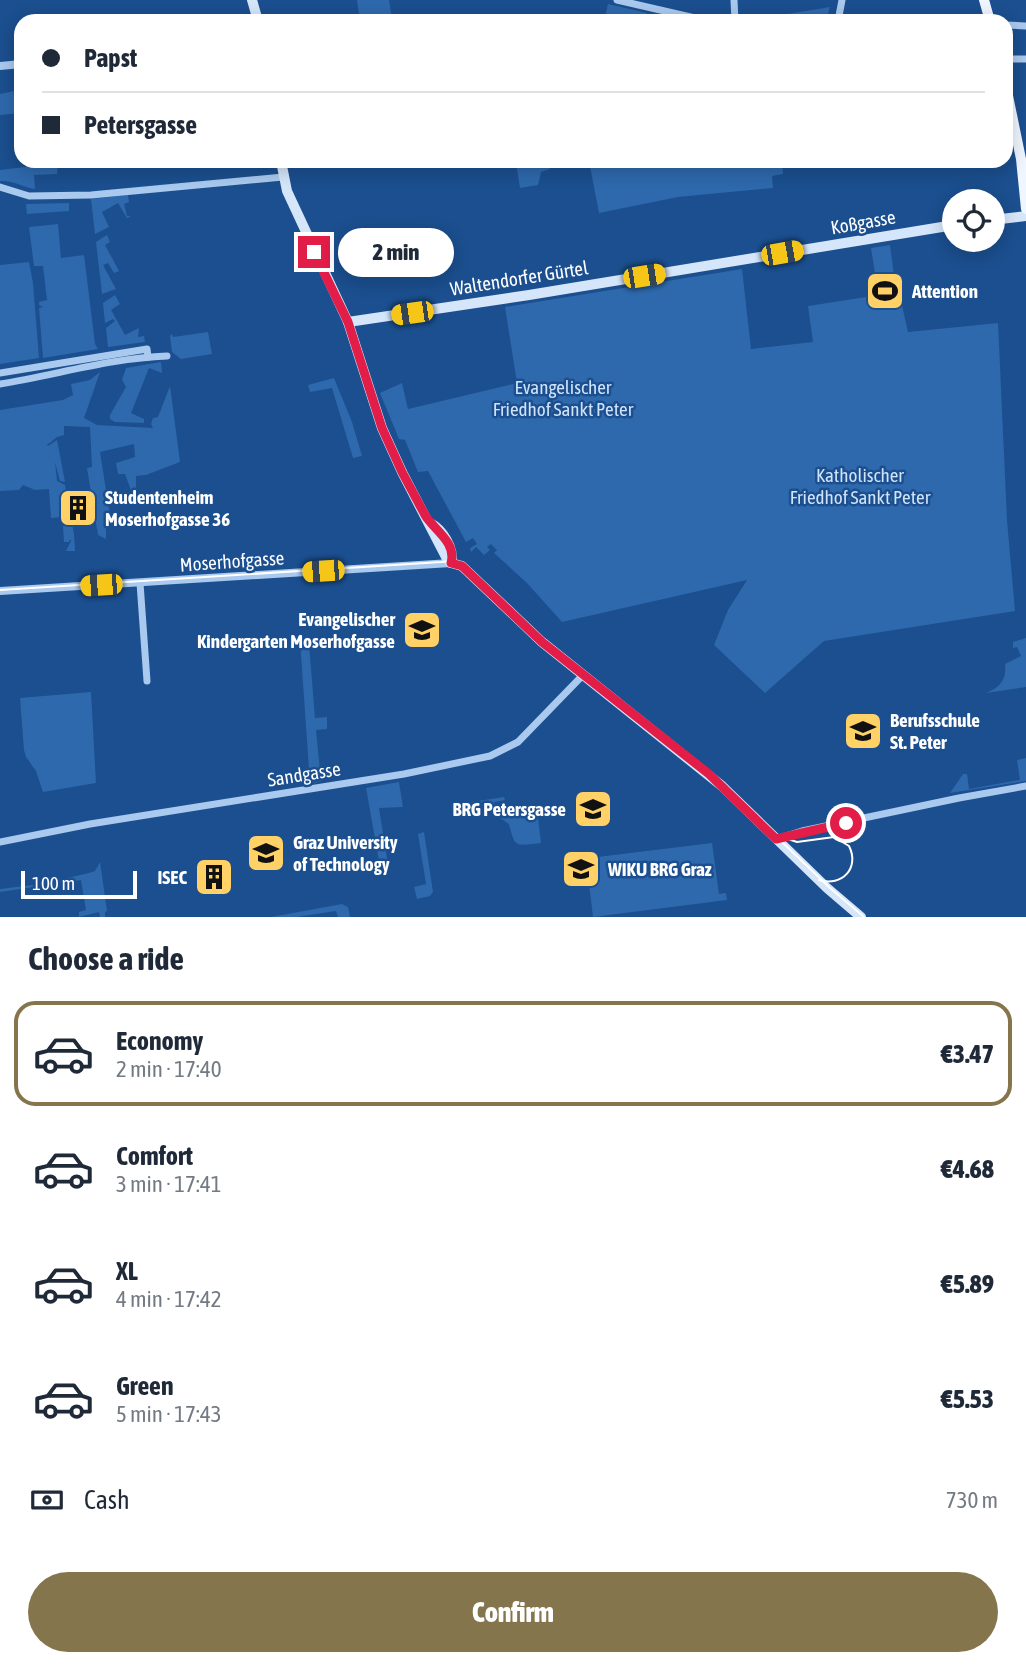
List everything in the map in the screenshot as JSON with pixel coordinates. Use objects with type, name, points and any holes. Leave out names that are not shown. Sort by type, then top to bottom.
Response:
[{"type":"main road","points":[[1013,115],[1024,159],[1026,209]]},
{"type":"main road","points":[[282,168],[306,233],[348,322],[382,428],[441,550],[451,563],[462,566],[542,642],[709,774],[861,917]]},
{"type":"main road","points":[[1005,218],[1026,216]]},
{"type":"main road","name":"Koßgasse","points":[[695,268],[942,227]]},
{"type":"main road","name":"Waltendorfer Gürtel","points":[[348,322],[695,268]]},
{"type":"street","points":[[617,0],[678,14]]},
{"type":"street","points":[[0,187],[29,196],[91,195],[283,177]]},
{"type":"street","points":[[0,373],[148,353],[167,356]]},
{"type":"street","points":[[0,384],[44,377],[118,358]]},
{"type":"street","points":[[43,366],[44,377]]},
{"type":"street","name":"Moserhofgasse","points":[[0,591],[451,563]]},
{"type":"street","points":[[140,583],[147,681]]},
{"type":"street","name":"Sandgasse","points":[[0,842],[90,824],[404,775],[490,756],[518,743],[583,675]]},
{"type":"street","points":[[776,839],[802,831],[1026,786]]},
{"type":"green space","points":[[357,0],[389,0],[391,14],[359,14]]},
{"type":"green space","points":[[608,4],[647,14],[606,14]]},
{"type":"green space","points":[[830,7],[828,14],[787,14]]},
{"type":"green space","points":[[14,91],[14,114],[0,115],[0,94]]},
{"type":"green space","points":[[58,168],[57,174],[34,175],[35,189],[0,181],[0,170]]},
{"type":"green space","points":[[517,168],[550,168],[541,172],[538,185],[520,188]]},
{"type":"green space","points":[[590,168],[783,168],[783,174],[772,176],[773,188],[678,197],[599,213]]},
{"type":"green space","points":[[128,195],[129,202],[124,204],[127,216],[131,216],[127,218],[118,203],[102,212],[109,227],[95,234],[91,199]]},
{"type":"green space","points":[[69,203],[69,211],[27,214],[26,204]]},
{"type":"green space","points":[[58,224],[61,258],[84,255],[95,344],[98,349],[43,358],[39,308],[43,307],[39,302],[47,300],[43,266],[34,266],[29,227]]},
{"type":"green space","points":[[107,235],[110,242],[105,245],[119,271],[114,273],[108,263],[103,265],[116,289],[102,294],[96,242]]},
{"type":"green space","name":"Katholischer Friedhof Sankt Peter","points":[[890,245],[895,283],[908,332],[998,323],[1007,520],[1015,611],[824,641],[765,693],[714,645],[728,610],[747,580],[562,622],[527,583],[494,553],[497,550],[491,544],[487,547],[490,550],[484,555],[476,547],[471,552],[470,548],[477,544],[473,538],[466,542],[428,471],[418,472],[405,440],[399,439],[380,393],[402,383],[408,409],[517,383],[505,307],[742,269],[751,349],[813,342],[808,306],[866,297],[877,286],[871,248]]},
{"type":"green space","points":[[29,262],[39,358],[0,364],[0,265]]},
{"type":"green space","points":[[115,295],[120,304],[111,310],[125,335],[139,328],[138,337],[144,336],[145,342],[108,347],[106,328],[115,321],[113,319],[105,323],[103,303]]},
{"type":"green space","points":[[208,332],[212,354],[181,359],[172,352],[172,334],[173,337]]},
{"type":"green space","points":[[161,362],[162,373],[149,368],[131,413],[144,419],[144,423],[115,422],[110,419],[126,387],[122,380],[126,368]]},
{"type":"green space","points":[[100,372],[84,418],[97,425],[153,428],[153,418],[158,417],[170,386],[180,462],[136,476],[136,492],[132,493],[125,474],[118,474],[116,463],[135,457],[134,444],[100,452],[111,522],[106,523],[106,539],[98,535],[87,468],[92,467],[90,427],[64,426],[64,435],[47,445],[57,440],[65,482],[60,481],[55,462],[57,481],[65,485],[74,534],[75,551],[66,551],[71,541],[70,539],[69,542],[64,542],[63,526],[66,526],[62,517],[51,518],[49,489],[35,490],[23,485],[19,490],[0,491],[0,410],[63,400],[73,395],[71,384],[90,380]]},
{"type":"green space","points":[[334,378],[362,456],[353,458],[332,388],[310,392],[308,385]]},
{"type":"green space","points":[[1026,638],[1026,687],[986,693],[1002,682],[1005,664],[1021,656],[1017,647],[1013,648],[1013,642]]},
{"type":"green space","points":[[316,639],[320,642],[309,644],[315,718],[327,717],[327,729],[316,730],[321,781],[310,784],[300,640]]},
{"type":"green space","points":[[91,692],[96,783],[43,792],[36,771],[24,750],[20,698]]},
{"type":"green space","points":[[1026,758],[1026,781],[950,793],[963,774],[967,774],[969,789],[1020,780],[1017,760]]},
{"type":"green space","points":[[399,782],[403,807],[379,808],[389,871],[381,872],[366,788]]},
{"type":"green space","points":[[504,797],[505,800],[494,802],[496,809],[467,812],[465,803]]},
{"type":"green space","points":[[503,806],[505,818],[526,815],[527,819],[538,818],[541,843],[518,844],[509,824],[500,818],[499,809]]},
{"type":"green space","points":[[424,832],[433,892],[430,896],[417,899],[414,887],[426,884],[418,834]]},
{"type":"green space","points":[[712,843],[719,894],[726,893],[727,900],[593,917],[589,883],[576,884],[573,860]]},
{"type":"green space","points":[[100,862],[107,911],[105,917],[100,917],[99,912],[79,917],[79,912],[86,910],[81,880],[0,892],[0,889],[41,884],[89,873],[95,871]]},
{"type":"green space","points":[[342,904],[348,907],[350,917],[338,917],[336,911],[296,917],[271,917]]},
{"type":"tram line","points":[[0,590],[452,561],[463,565],[544,641],[710,773],[864,917]]},
{"type":"tram line","points":[[779,836],[797,842],[834,837],[849,846],[852,862],[847,874],[835,881],[819,880]]},
{"type":"place","name":"Attention","points":[[885,291]]},
{"type":"place","name":"Studentenheim Moserhofgasse 36","points":[[78,508]]},
{"type":"place","name":"Evangelischer Kindergarten Moserhofgasse","points":[[422,630]]},
{"type":"place","name":"Berufsschule St. Peter","points":[[863,731]]},
{"type":"place","name":"BRG Petersgasse","points":[[593,809]]},
{"type":"place","name":"Graz University of Technology","points":[[266,853]]},
{"type":"place","name":"WIKU BRG Graz","points":[[581,869]]},
{"type":"place","name":"ISEC","points":[[214,877]]},
{"type":"route","points":[[314,252],[348,322],[374,407],[394,456],[425,515],[450,547],[453,557],[451,563],[462,566],[542,642],[709,774],[776,839],[846,823]]},
{"type":"park label","name":"Evangelischer Friedhof Sankt Peter","points":[[563,398]]}]
